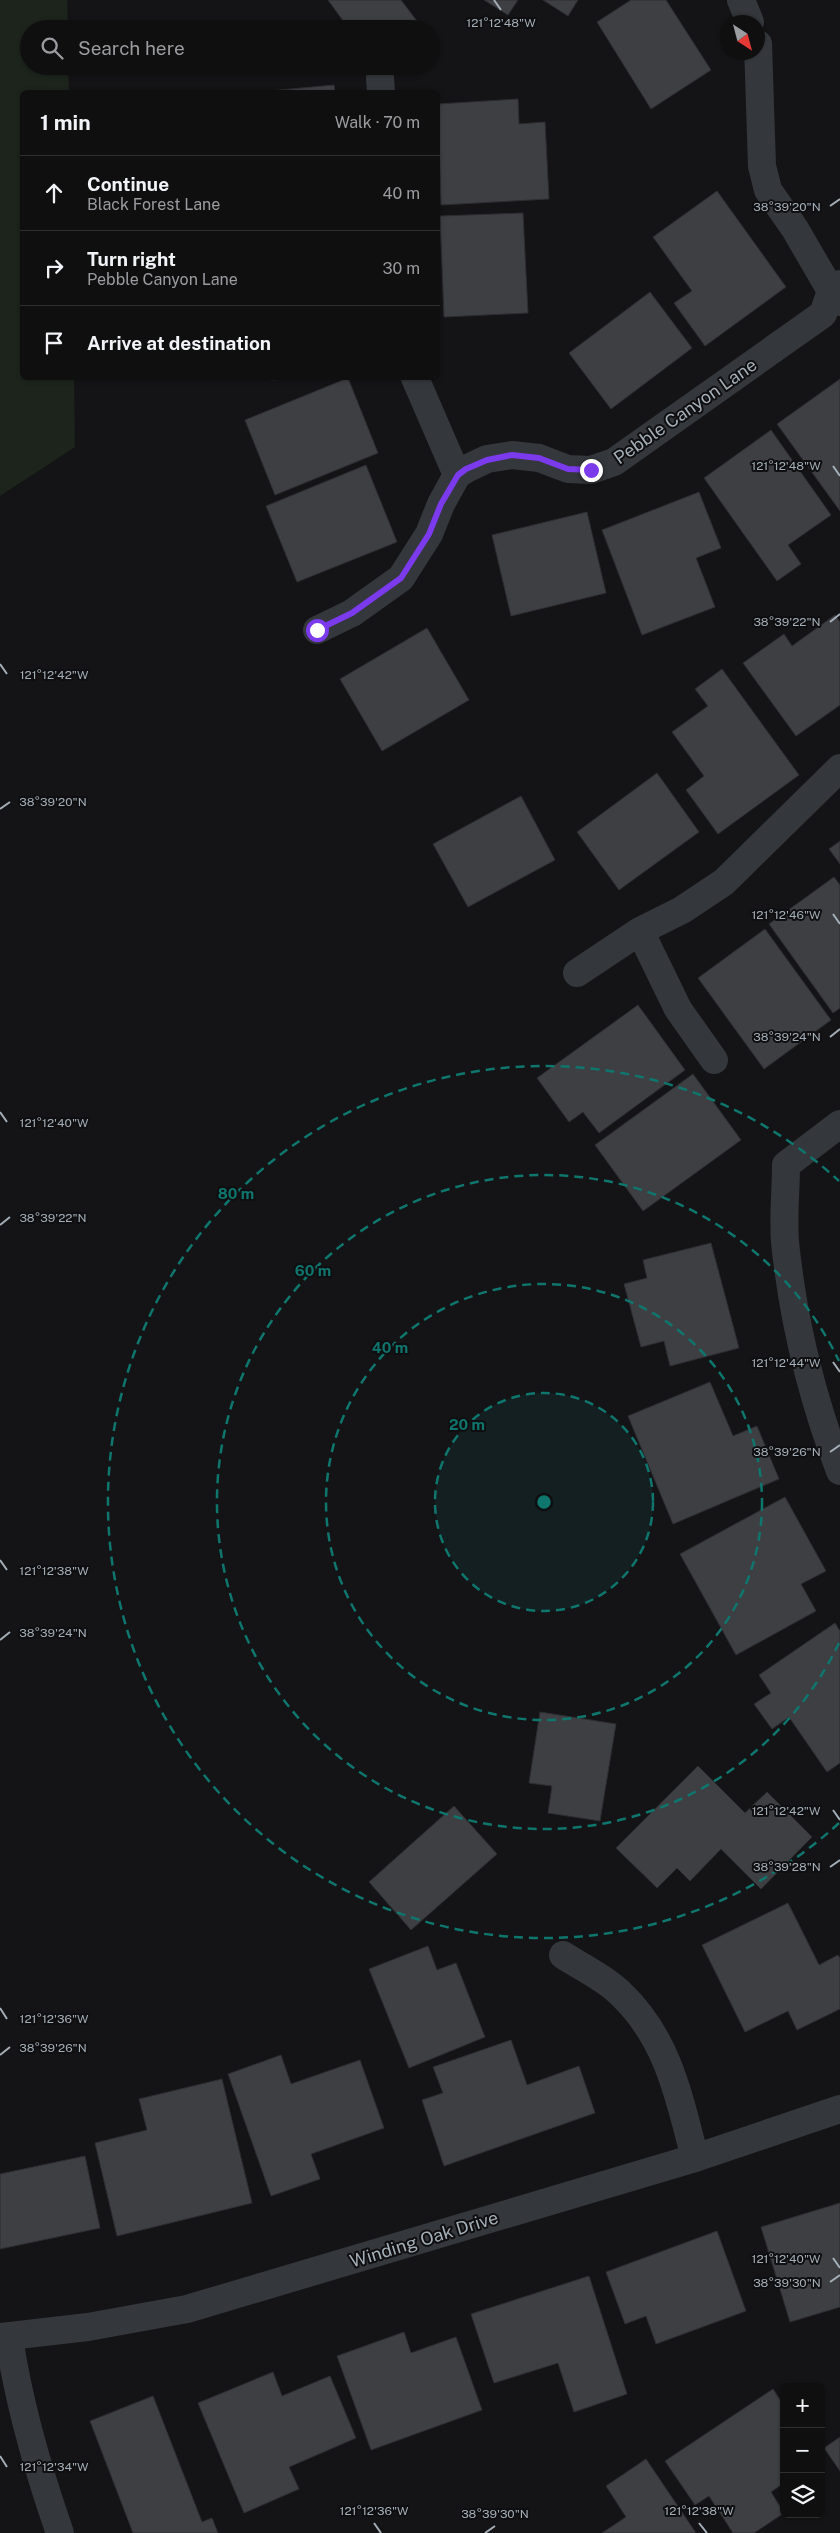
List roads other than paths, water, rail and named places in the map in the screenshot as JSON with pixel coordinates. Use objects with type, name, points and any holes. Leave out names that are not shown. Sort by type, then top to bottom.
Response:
[{"type":"street","points":[[741,0],[747,15]]},
{"type":"street","points":[[759,60],[762,166],[768,190],[837,292]]},
{"type":"street","name":"Pebble Canyon Lane","points":[[458,475],[487,460],[512,455],[539,458],[568,469],[591,470],[614,462],[823,314],[837,292]]},
{"type":"street","points":[[317,630],[352,613],[401,578],[429,534],[441,504],[458,475],[416,380]]},
{"type":"street","points":[[577,973],[640,931],[682,910],[724,882],[840,768]]},
{"type":"street","points":[[640,931],[678,1009],[714,1060]]},
{"type":"street","points":[[840,1124],[786,1166],[785,1241],[803,1349],[822,1422],[840,1470]]},
{"type":"street","points":[[563,1954],[620,1992],[651,2027],[674,2078],[695,2158]]},
{"type":"street","name":"Winding Oak Drive","points":[[5,2338],[88,2327],[187,2309],[695,2158],[840,2109]]},
{"type":"street","points":[[5,2338],[42,2483],[60,2533]]}]
